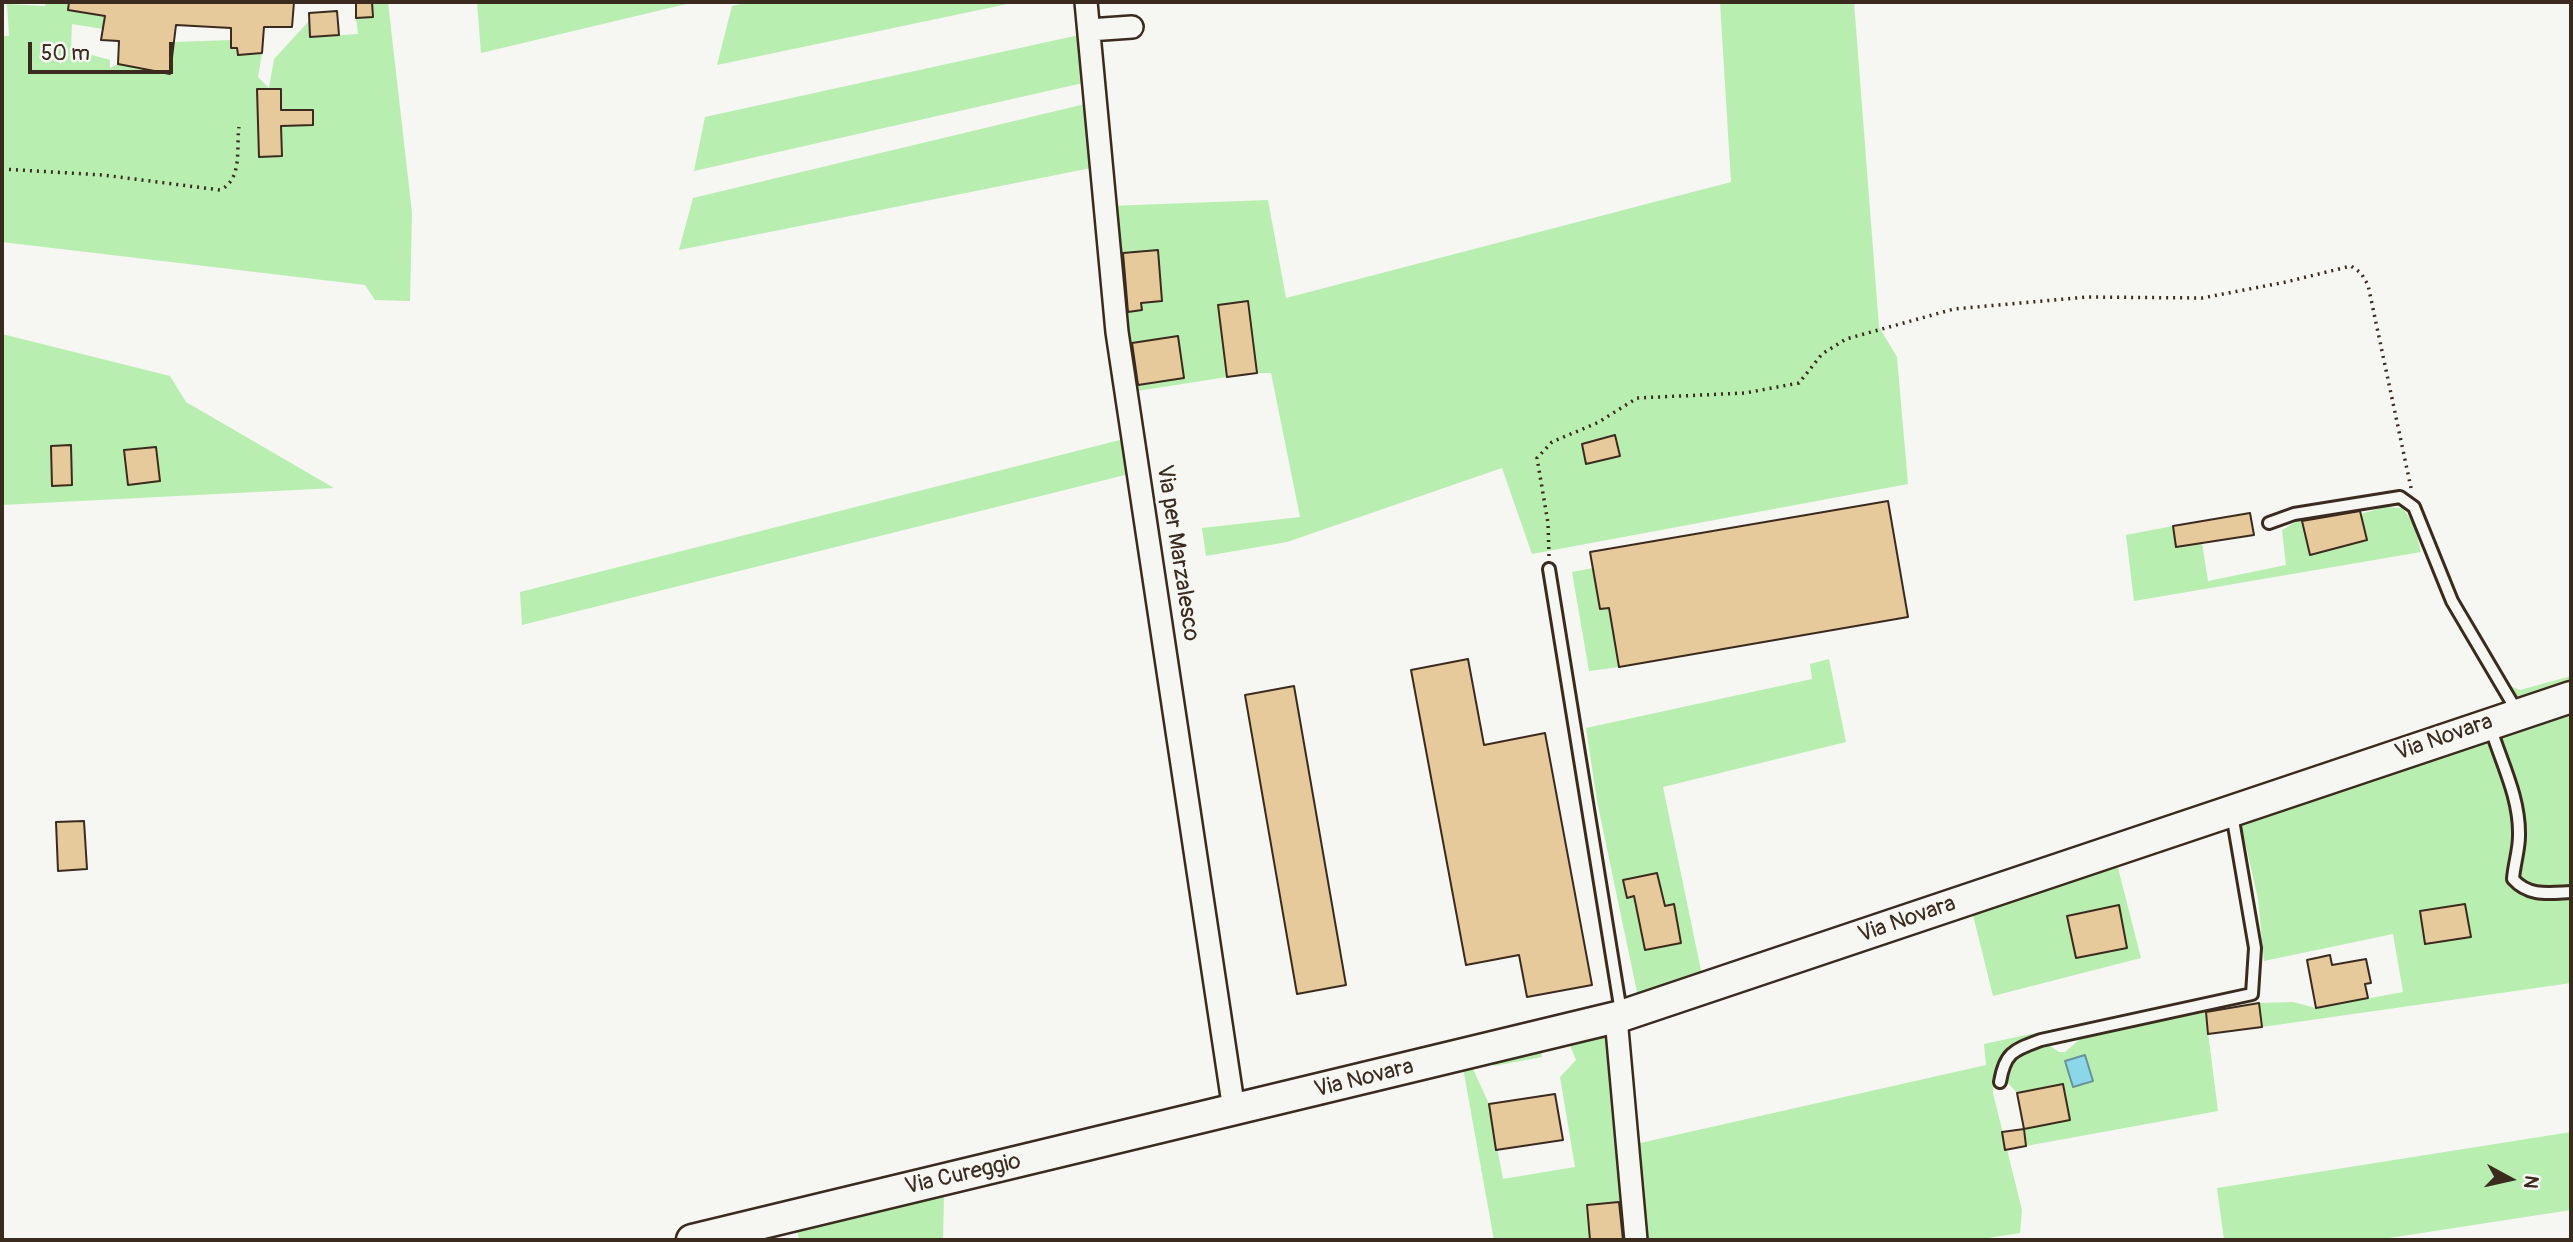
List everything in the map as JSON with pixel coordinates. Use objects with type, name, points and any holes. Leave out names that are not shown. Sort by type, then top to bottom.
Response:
[{"type":"main road","name":"Via Novara","points":[[1234,1110],[1619,1017],[2571,697]]},
{"type":"main road","name":"Via Cureggio","points":[[692,1240],[1234,1110]]},
{"type":"street","name":"Via per Marzalesco","points":[[1086,2],[1116,332],[1234,1110]]},
{"type":"street","points":[[1089,30],[1132,27]]},
{"type":"street","points":[[1619,1017],[1636,1240]]},
{"type":"lane","points":[[2269,523],[2294,514],[2400,497],[2414,508],[2452,601],[2518,713]]},
{"type":"lane","points":[[1549,569],[1619,1017]]},
{"type":"lane","points":[[2488,723],[2508,774],[2516,809],[2520,838],[2513,879],[2522,889],[2538,894],[2571,892]]},
{"type":"lane","points":[[2000,1082],[2003,1062],[2016,1049],[2041,1040],[2252,994],[2255,948],[2232,810]]},
{"type":"path","points":[[2,169],[103,174],[220,190],[228,186],[235,176],[239,127]]},
{"type":"path","points":[[1549,569],[1548,523],[1537,458],[1552,442],[1599,422],[1637,398],[1745,393],[1799,383],[1822,354],[1846,339],[1954,309],[2074,298],[2202,298],[2273,285],[2351,266],[2361,273],[2368,285],[2414,508]]},
{"type":"green space","points":[[46,2],[82,2],[81,12],[106,15],[103,29],[72,24],[71,49],[110,60],[110,68],[118,64],[170,74],[175,42],[231,40],[238,55],[262,53],[258,77],[269,88],[274,59],[309,21],[310,37],[358,34],[356,18],[373,17],[372,2],[388,2],[412,213],[410,301],[375,300],[365,285],[2,242],[2,36],[9,36],[7,4],[45,6]]},
{"type":"green space","points":[[477,2],[695,2],[481,53]]},
{"type":"green space","points":[[751,2],[1017,2],[717,65],[732,6]]},
{"type":"green space","points":[[1720,2],[1854,2],[1879,327],[1897,357],[1908,484],[1532,554],[1502,468],[1287,542],[1206,556],[1202,528],[1300,517],[1271,373],[1257,373],[1248,302],[1218,305],[1227,377],[1131,392],[1109,206],[1268,200],[1286,298],[1731,182]]},
{"type":"green space","points":[[1079,35],[1083,83],[694,171],[705,117]]},
{"type":"green space","points":[[1085,104],[1091,168],[679,250],[693,198]]},
{"type":"green space","points":[[2,334],[170,376],[186,402],[334,488],[2,505]]},
{"type":"green space","points":[[1120,440],[1129,474],[522,625],[520,592]]},
{"type":"green space","points":[[2384,507],[2403,508],[2414,525],[2421,552],[2134,601],[2126,535],[2173,526],[2176,547],[2202,543],[2208,581],[2286,565],[2282,530],[2301,519],[2310,554],[2367,541],[2361,514]]},
{"type":"green space","points":[[1593,568],[1600,609],[1609,608],[1619,667],[1589,671],[1572,572]]},
{"type":"green space","points":[[1829,659],[1846,742],[1663,787],[1703,980],[1644,998],[1637,992],[1597,801],[1586,728],[1812,679],[1810,664]]},
{"type":"green space","points":[[2571,676],[2571,687],[2527,698],[2515,697],[2505,684],[2520,690]]},
{"type":"green space","points":[[2571,706],[2571,983],[2262,1027],[2259,1003],[2293,1002],[2316,1008],[2403,992],[2393,934],[2264,961],[2258,899],[2239,815]]},
{"type":"green space","points":[[2117,864],[2141,958],[1993,996],[1972,911]]},
{"type":"green space","points":[[2205,1009],[2218,1111],[2026,1146],[2017,1093],[2007,1082],[2015,1056],[2047,1044],[2059,1052],[2065,1052],[2086,1034]]},
{"type":"green space","points":[[2064,1027],[2014,1046],[2000,1061],[1996,1074],[1993,1093],[2022,1210],[2020,1233],[1976,1240],[1647,1240],[1636,1144],[1986,1065],[1984,1044]]},
{"type":"green space","points":[[1609,1032],[1627,1240],[1494,1240],[1463,1068],[1473,1069],[1489,1104],[1503,1179],[1575,1167],[1560,1077],[1576,1060],[1568,1041]]},
{"type":"green space","points":[[1541,1050],[1542,1057],[1494,1066],[1493,1059]]},
{"type":"green space","points":[[2571,1132],[2571,1210],[2376,1240],[2224,1240],[2217,1188]]},
{"type":"green space","points":[[944,1193],[943,1240],[799,1240],[797,1227]]},
{"type":"water","points":[[2085,1055],[2093,1081],[2073,1087],[2065,1061]]},
{"type":"building","points":[[69,2],[294,2],[292,27],[264,27],[262,53],[238,55],[237,48],[231,48],[231,28],[176,25],[170,74],[118,64],[119,41],[101,40],[105,16],[68,10]]},
{"type":"building","points":[[356,2],[372,2],[373,17],[356,18]]},
{"type":"building","points":[[337,11],[339,35],[310,37],[309,13]]},
{"type":"building","points":[[257,89],[281,89],[281,110],[313,110],[313,125],[281,126],[282,156],[259,157]]},
{"type":"building","points":[[1158,250],[1162,301],[1141,303],[1142,310],[1128,312],[1123,253]]},
{"type":"building","points":[[1248,301],[1257,373],[1227,377],[1218,305]]},
{"type":"building","points":[[1178,336],[1184,378],[1138,385],[1132,343]]},
{"type":"building","points":[[1615,435],[1620,456],[1586,464],[1582,444]]},
{"type":"building","points":[[71,445],[72,485],[52,486],[51,446]]},
{"type":"building","points":[[156,447],[160,481],[128,485],[124,450]]},
{"type":"building","points":[[1888,501],[1908,617],[1619,667],[1609,608],[1600,609],[1590,552]]},
{"type":"building","points":[[2360,511],[2367,540],[2310,555],[2302,521]]},
{"type":"building","points":[[2250,513],[2254,535],[2176,547],[2173,526]]},
{"type":"building","points":[[1468,659],[1484,745],[1545,733],[1592,985],[1527,997],[1519,955],[1466,965],[1411,670]]},
{"type":"building","points":[[1294,686],[1346,985],[1297,994],[1245,695]]},
{"type":"building","points":[[84,821],[87,869],[58,871],[56,822]]},
{"type":"building","points":[[1657,873],[1665,906],[1674,904],[1681,943],[1645,950],[1634,896],[1627,898],[1623,880]]},
{"type":"building","points":[[2465,904],[2471,937],[2425,944],[2420,911]]},
{"type":"building","points":[[2119,905],[2127,948],[2076,958],[2067,916]]},
{"type":"building","points":[[2330,955],[2332,965],[2366,959],[2371,983],[2365,984],[2368,998],[2316,1008],[2307,960]]},
{"type":"building","points":[[2259,1003],[2262,1027],[2208,1034],[2206,1012]]},
{"type":"building","points":[[2063,1084],[2070,1120],[2024,1129],[2017,1093]]},
{"type":"building","points":[[1555,1094],[1563,1140],[1496,1150],[1489,1104]]},
{"type":"building","points":[[2024,1129],[2026,1146],[2005,1150],[2002,1132]]},
{"type":"building","points":[[1619,1202],[1623,1240],[1590,1240],[1587,1205]]}]
